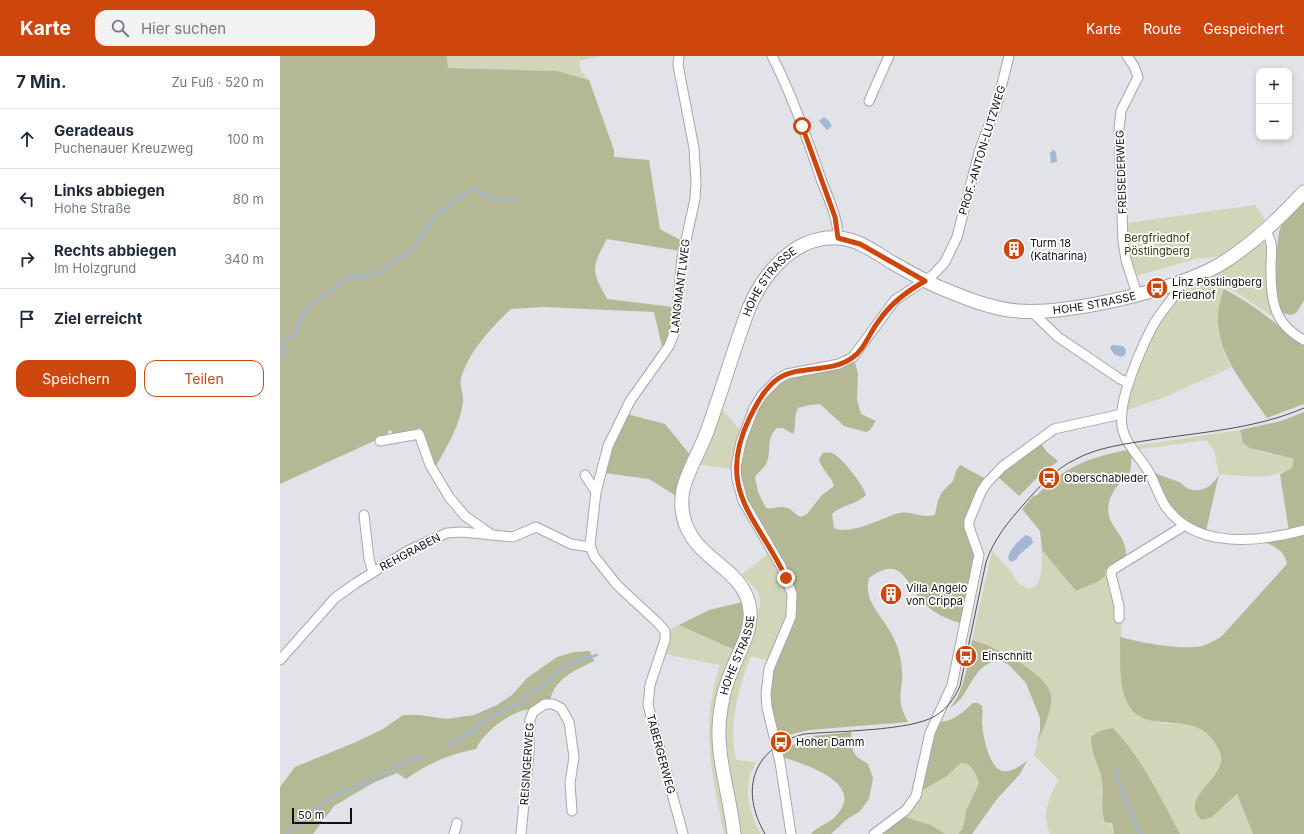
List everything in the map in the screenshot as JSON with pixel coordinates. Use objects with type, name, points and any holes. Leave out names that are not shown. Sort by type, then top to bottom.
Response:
[{"type":"main road","name":"HOHE STRASSE","points":[[734,834],[720,758],[719,720],[724,691],[749,628],[750,606],[746,594],[737,579],[703,550],[692,537],[683,511],[683,489],[705,437],[737,342],[757,290],[777,264],[796,249],[811,241],[838,238],[860,244],[925,281],[989,305],[1016,311],[1032,311],[1081,305],[1137,294],[1178,282],[1220,264],[1265,231],[1304,192]]},
{"type":"street","points":[[772,56],[784,79],[821,176],[836,221],[838,238]]},
{"type":"street","points":[[870,101],[889,56]]},
{"type":"street","name":"PROF.-ANTON-LUTZWEG","points":[[791,834],[780,762],[767,707],[766,694],[769,669],[791,617],[792,594],[781,566],[743,502],[737,479],[737,456],[746,425],[754,408],[771,385],[786,374],[839,364],[853,357],[893,303],[902,295],[925,281],[939,270],[954,246],[980,150],[998,104],[1009,56]]},
{"type":"street","name":"FREISEDERWEG","points":[[1126,56],[1134,66],[1138,77],[1121,111],[1119,129],[1123,241],[1126,260],[1137,294]]},
{"type":"street","name":"LANGMANTLWEG","points":[[596,492],[602,466],[614,430],[627,405],[661,358],[675,335],[682,262],[695,199],[696,183],[694,148],[678,60]]},
{"type":"street","points":[[1265,231],[1270,238],[1272,246],[1273,302],[1279,318],[1287,328],[1304,340]]},
{"type":"street","points":[[1178,282],[1178,290],[1149,334],[1129,383],[1122,414],[1128,444],[1150,475],[1166,508],[1183,524],[1215,537],[1236,540],[1268,538],[1304,530]]},
{"type":"street","points":[[1032,311],[1058,337],[1120,379],[1129,383]]},
{"type":"street","points":[[874,834],[906,810],[916,796],[930,733],[952,685],[979,555],[969,527],[972,513],[981,492],[986,484],[1002,467],[1054,429],[1122,414]]},
{"type":"street","points":[[380,441],[419,434],[432,470],[453,503],[465,516],[494,536]]},
{"type":"street","points":[[585,474],[596,492],[590,547]]},
{"type":"street","name":"REHGRABEN","points":[[364,515],[369,559],[373,572]]},
{"type":"street","points":[[1119,618],[1119,606],[1111,574],[1112,570],[1182,527],[1183,524]]},
{"type":"street","name":"REHGRABEN","points":[[280,660],[335,598],[409,550],[444,534],[462,532],[513,537],[531,528],[538,527],[571,544],[590,547]]},
{"type":"street","name":"TABERGERWEG","points":[[590,547],[594,556],[617,585],[658,623],[664,631],[663,646],[650,685],[648,706],[683,834]]},
{"type":"street","name":"REISINGERWEG","points":[[521,834],[529,753],[530,720],[533,712],[545,704],[553,704],[561,708],[569,722],[574,757],[570,783],[572,811]]},
{"type":"street","points":[[454,834],[457,823]]},
{"type":"green space","points":[[280,56],[447,56],[448,68],[557,71],[589,80],[614,150],[614,157],[649,160],[660,229],[682,241],[680,251],[607,239],[596,263],[596,275],[607,299],[673,307],[671,339],[663,351],[654,312],[543,307],[511,309],[482,340],[469,358],[461,378],[463,402],[459,419],[436,466],[427,449],[421,428],[418,428],[419,432],[393,435],[391,430],[389,430],[387,435],[280,484]]},
{"type":"green space","points":[[447,56],[601,56],[579,61],[581,71],[589,80],[557,71],[448,68]]},
{"type":"green space","points":[[1304,202],[1304,301],[1296,313],[1291,315],[1279,312],[1275,292],[1275,267],[1279,232],[1281,226]]},
{"type":"green space","name":"Bergfriedhof Pöstlingberg","points":[[1255,205],[1265,220],[1241,242],[1221,256],[1196,259],[1136,276],[1130,264],[1129,258],[1127,236],[1128,223]]},
{"type":"green space","points":[[1263,242],[1267,247],[1268,290],[1272,316],[1236,292],[1207,279],[1232,265]]},
{"type":"green space","points":[[1202,282],[1224,289],[1218,309],[1218,329],[1223,349],[1232,367],[1162,398],[1124,411],[1129,390],[1155,327],[1185,288]]},
{"type":"green space","points":[[1224,289],[1256,308],[1292,337],[1304,344],[1304,404],[1267,418],[1246,388],[1236,373],[1221,342],[1218,325],[1219,308]]},
{"type":"green space","points":[[854,360],[858,373],[857,399],[861,414],[876,421],[870,430],[866,432],[844,426],[820,404],[798,408],[793,434],[783,428],[777,428],[773,432],[770,440],[767,462],[755,477],[758,492],[766,508],[784,507],[801,517],[807,514],[821,496],[834,486],[831,479],[822,467],[819,459],[823,453],[832,453],[836,455],[852,472],[866,495],[858,501],[832,514],[834,528],[848,530],[857,528],[904,512],[926,516],[935,515],[938,500],[942,492],[953,481],[956,471],[960,465],[986,479],[969,512],[975,551],[960,623],[941,616],[929,608],[902,574],[896,570],[889,569],[880,571],[869,578],[868,587],[872,603],[890,632],[899,654],[902,676],[900,694],[903,712],[908,722],[809,730],[776,738],[772,724],[768,684],[794,606],[738,478],[740,451],[759,404],[780,380]]},
{"type":"green space","points":[[722,409],[741,431],[733,469],[700,465]]},
{"type":"green space","points":[[1304,412],[1304,528],[1289,532],[1280,474],[1292,468],[1294,459],[1250,448],[1243,443],[1240,430],[1281,421]]},
{"type":"green space","points":[[627,414],[665,424],[691,456],[676,496],[649,479],[605,473],[612,445]]},
{"type":"green space","points":[[1240,430],[1242,438],[1253,448],[1261,452],[1294,459],[1292,468],[1284,472],[1266,476],[1219,474],[1214,450],[1206,440],[1135,450],[1133,446]]},
{"type":"green space","points":[[1039,441],[1047,452],[1058,461],[1036,479],[1019,496],[996,475]]},
{"type":"green space","points":[[1128,450],[1132,456],[1130,472],[1114,491],[1108,504],[1110,520],[1124,542],[1126,559],[1105,570],[1105,576],[1099,581],[1076,591],[1042,550],[1040,531],[1022,509],[1034,495],[1036,496],[1046,486],[1067,471],[1089,460]]},
{"type":"green space","points":[[1150,470],[1194,490],[1207,488],[1214,482],[1219,474],[1206,531],[1186,521],[1178,515],[1166,499]]},
{"type":"green space","points":[[1304,533],[1304,834],[1253,834],[1237,794],[1212,817],[1202,820],[1196,812],[1195,803],[1199,795],[1218,770],[1221,761],[1220,752],[1211,737],[1199,728],[1186,724],[1145,719],[1134,712],[1123,693],[1120,669],[1120,637],[1157,645],[1177,647],[1198,647],[1208,644],[1222,636],[1287,564],[1284,555],[1281,552],[1262,541]]},
{"type":"green space","points":[[1042,550],[1076,591],[1099,581],[1105,570],[1115,572],[1121,606],[1122,682],[1125,700],[1155,721],[1168,724],[1190,725],[1201,728],[1211,737],[1219,748],[1221,761],[1217,773],[1203,789],[1223,808],[1237,794],[1253,834],[1180,834],[1141,764],[1113,728],[1090,745],[1098,763],[1102,782],[1102,796],[1114,834],[1050,834],[1046,820],[1047,806],[1059,780],[1034,755],[1049,710],[1046,685],[1014,658],[972,640],[992,551],[1010,570],[1019,584],[1028,589],[1033,587],[1040,579]]},
{"type":"green space","points":[[770,553],[783,575],[791,606],[769,661],[751,656],[738,694],[733,734],[736,760],[756,762],[749,780],[748,798],[756,825],[761,834],[741,834],[730,771],[726,723],[731,694],[755,634],[758,608],[760,607],[759,593],[742,574]]},
{"type":"green space","points":[[742,602],[744,624],[735,650],[679,625],[709,610]]},
{"type":"green space","points":[[679,625],[735,650],[722,681],[730,834],[724,834],[712,770],[710,750],[710,709],[720,665],[665,654],[671,629]]},
{"type":"green space","points":[[972,640],[1018,661],[1030,669],[1047,687],[1051,695],[1049,713],[1036,745],[1040,731],[1040,718],[1026,683],[1009,665],[999,660],[989,663],[982,668],[976,674],[963,695],[950,708],[959,693],[962,684]]},
{"type":"green space","points":[[590,651],[594,661],[573,672],[561,681],[556,686],[550,700],[542,702],[530,709],[521,711],[501,721],[489,731],[476,749],[440,760],[423,768],[406,779],[397,773],[373,783],[334,806],[313,834],[280,834],[280,787],[295,767],[356,742],[383,729],[403,715],[420,715],[446,719],[474,715],[497,705],[512,695],[527,678],[557,657],[574,652]]},
{"type":"green space","points":[[973,703],[978,703],[982,706],[982,724],[985,743],[990,758],[997,768],[1002,771],[1009,771],[1027,761],[1020,774],[997,799],[972,834],[958,834],[963,828],[966,811],[979,783],[971,767],[965,763],[961,763],[947,776],[921,791],[928,753],[937,722],[953,719]]},
{"type":"green space","points":[[1113,728],[1141,764],[1180,834],[1114,834],[1112,823],[1105,822],[1103,812],[1102,782],[1092,748],[1091,737],[1100,731]]},
{"type":"green space","points":[[851,732],[853,751],[857,757],[868,764],[873,778],[869,799],[860,811],[846,820],[831,834],[811,834],[836,816],[843,804],[844,794],[838,785],[829,777],[817,770],[782,757],[780,750],[800,742],[800,738]]},
{"type":"green space","points":[[961,763],[965,763],[971,767],[979,783],[966,811],[963,828],[958,834],[945,834],[931,825],[902,816],[921,791],[955,770]]},
{"type":"green space","points":[[902,816],[931,825],[945,834],[877,834]]},
{"type":"water","points":[[824,117],[832,126],[827,130],[819,121]]},
{"type":"water","points":[[1052,149],[1056,152],[1057,162],[1051,163],[1050,152],[1052,152]]},
{"type":"water","points":[[1112,345],[1123,346],[1126,350],[1125,355],[1121,357],[1114,354],[1110,348]]},
{"type":"water","points":[[1026,535],[1031,537],[1033,543],[1019,555],[1016,560],[1010,562],[1008,557],[1011,551]]},
{"type":"waterway","points":[[280,360],[283,359],[283,343],[297,332],[301,318],[308,307],[350,276],[365,277],[379,273],[415,247],[432,220],[448,205],[472,189],[492,198],[516,200]]},
{"type":"waterway","points":[[448,745],[473,731],[502,710],[520,704],[528,694],[542,687],[559,670],[573,662],[597,655]]},
{"type":"waterway","points":[[287,834],[289,830],[301,824],[316,809],[342,791],[347,791],[417,757],[423,758]]},
{"type":"waterway","points":[[1114,767],[1132,817],[1141,834]]},
{"type":"tram line","points":[[765,834],[757,817],[753,801],[752,786],[756,772],[762,760],[773,749],[787,740],[804,734],[872,730],[909,725],[935,716],[950,703],[960,686],[986,562],[989,554],[997,538],[1012,517],[1054,473],[1076,459],[1112,446],[1228,429],[1267,421],[1304,408]]},
{"type":"place","name":"Turm 18 (Katharina)","points":[[1014,249]]},
{"type":"place","name":"Linz Pöstlingberg Friedhof","points":[[1157,288]]},
{"type":"place","name":"Oberschableder","points":[[1049,478]]},
{"type":"place","name":"Villa Angelo von Crippa","points":[[891,594]]},
{"type":"place","name":"Einschnitt","points":[[966,656]]},
{"type":"place","name":"Hoher Damm","points":[[781,742]]},
{"type":"route","points":[[786,578],[781,566],[743,502],[739,490],[736,467],[737,456],[746,425],[762,395],[778,379],[786,374],[846,362],[858,352],[885,312],[897,298],[925,281],[909,273],[869,248],[844,238],[838,238],[838,228],[835,217],[802,126]]}]
